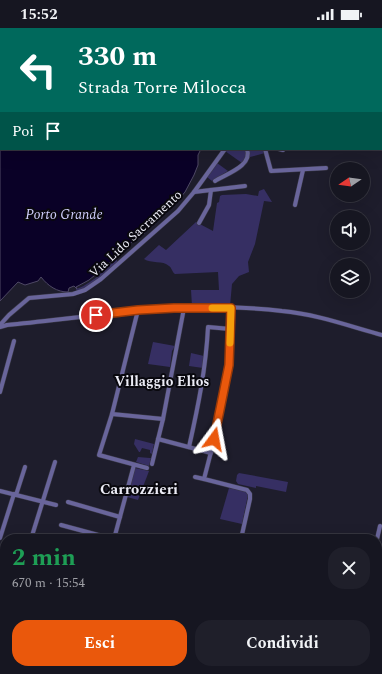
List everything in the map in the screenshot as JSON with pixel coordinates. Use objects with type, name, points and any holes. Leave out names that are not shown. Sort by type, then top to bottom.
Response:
[{"type":"street","name":"Via Lido Sacramento","points":[[1,324],[26,300],[32,297],[73,294],[93,286],[178,211],[194,192],[224,150]]},
{"type":"street","points":[[215,181],[244,164],[248,156],[247,150]]},
{"type":"street","points":[[265,150],[270,171],[326,168]]},
{"type":"street","points":[[295,205],[303,170]]},
{"type":"street","points":[[194,192],[245,186]]},
{"type":"street","points":[[199,223],[209,205],[211,190]]},
{"type":"street","points":[[152,464],[163,420],[184,308]]},
{"type":"street","points":[[204,479],[218,425],[229,365],[231,308]]},
{"type":"street","points":[[1,324],[19,324],[138,310],[231,308],[284,311],[307,315],[382,335]]},
{"type":"street","points":[[138,310],[112,414],[99,455],[147,468]]},
{"type":"street","points":[[9,315],[9,319],[19,324]]},
{"type":"street","points":[[1,324],[13,322]]},
{"type":"street","points":[[189,447],[205,368],[208,327],[230,329]]},
{"type":"street","points":[[0,392],[14,341]]},
{"type":"street","points":[[112,414],[163,420]]},
{"type":"street","points":[[158,439],[211,453]]},
{"type":"street","points":[[32,534],[54,462]]},
{"type":"street","points":[[115,534],[134,465]]},
{"type":"street","points":[[1,534],[25,467]]},
{"type":"street","points":[[195,477],[247,490],[250,494],[250,499],[242,534]]},
{"type":"street","points":[[0,491],[56,505]]},
{"type":"street","points":[[68,502],[120,517]]},
{"type":"street","points":[[61,525],[94,534]]},
{"type":"street","points":[[378,534],[380,526]]},
{"type":"shaded area","points":[[245,150],[247,156],[242,163],[225,151]]},
{"type":"shaded area","points":[[249,150],[263,150],[265,153],[250,157]]},
{"type":"shaded area","points":[[217,163],[228,171],[212,181],[207,177]]},
{"type":"shaded area","points":[[264,189],[272,202],[264,201],[255,244],[248,262],[249,272],[239,276],[232,284],[230,306],[192,306],[191,290],[219,290],[218,272],[175,274],[166,264],[144,259],[159,245],[166,250],[196,222],[213,231],[217,203],[219,202],[220,196],[246,194],[258,196],[259,191]]},
{"type":"shaded area","points":[[116,258],[118,263],[88,287],[77,291],[76,289],[98,276]]},
{"type":"shaded area","points":[[153,342],[175,346],[172,351],[170,367],[148,364]]},
{"type":"shaded area","points":[[191,353],[204,356],[203,368],[189,366]]},
{"type":"shaded area","points":[[135,439],[154,444],[152,454],[150,453],[150,450],[142,448],[139,452],[134,444]]},
{"type":"shaded area","points":[[138,457],[151,458],[149,466],[136,462]]},
{"type":"shaded area","points":[[135,468],[149,471],[138,500],[127,497]]},
{"type":"shaded area","points":[[239,473],[288,482],[286,492],[238,484],[236,481]]},
{"type":"shaded area","points":[[229,488],[245,491],[248,495],[242,524],[220,519]]},
{"type":"water","name":"Porto Grande","points":[[0,150],[200,150],[198,155],[198,165],[194,175],[185,192],[173,206],[165,211],[149,226],[146,232],[121,251],[115,252],[112,261],[89,280],[76,287],[77,289],[74,286],[69,288],[68,292],[53,288],[41,277],[38,281],[25,285],[18,282],[0,301]]},
{"type":"slow traffic","points":[[212,308],[231,308],[230,343]]},
{"type":"district","name":"Villaggio Elios","points":[[162,381]]},
{"type":"district","name":"Carrozzieri","points":[[139,489]]},
{"type":"route","points":[[96,315],[138,310],[174,308],[231,308],[229,365],[214,439]]}]
